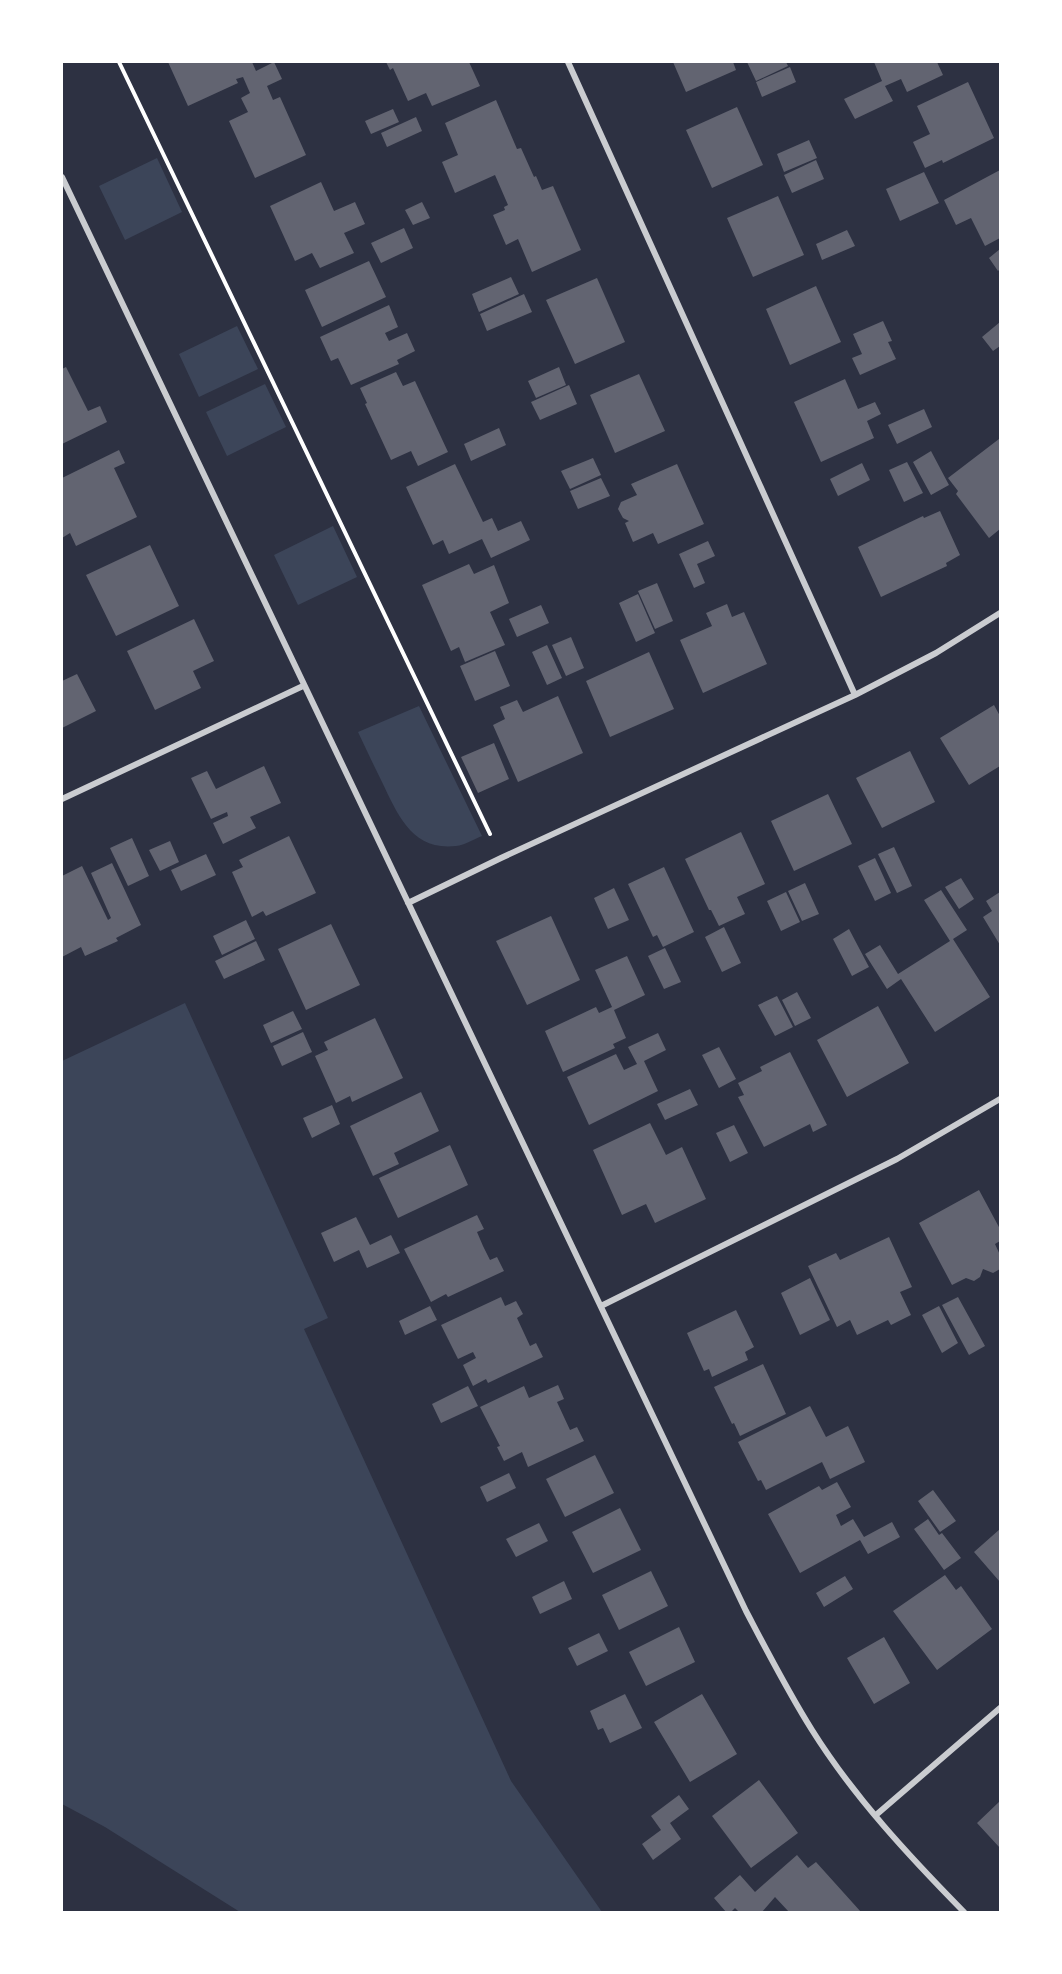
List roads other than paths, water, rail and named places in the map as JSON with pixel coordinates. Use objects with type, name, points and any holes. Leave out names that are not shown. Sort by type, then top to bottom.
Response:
[{"type":"street","points":[[568,62],[855,695]]},
{"type":"street","points":[[62,177],[746,1611],[813,1732],[843,1774],[919,1866],[964,1912]]},
{"type":"street","points":[[408,903],[855,695],[936,653],[1000,613]]},
{"type":"street","points":[[62,799],[303,686]]},
{"type":"street","points":[[601,1306],[897,1159],[1000,1100]]},
{"type":"street","points":[[876,1815],[1000,1708]]}]
